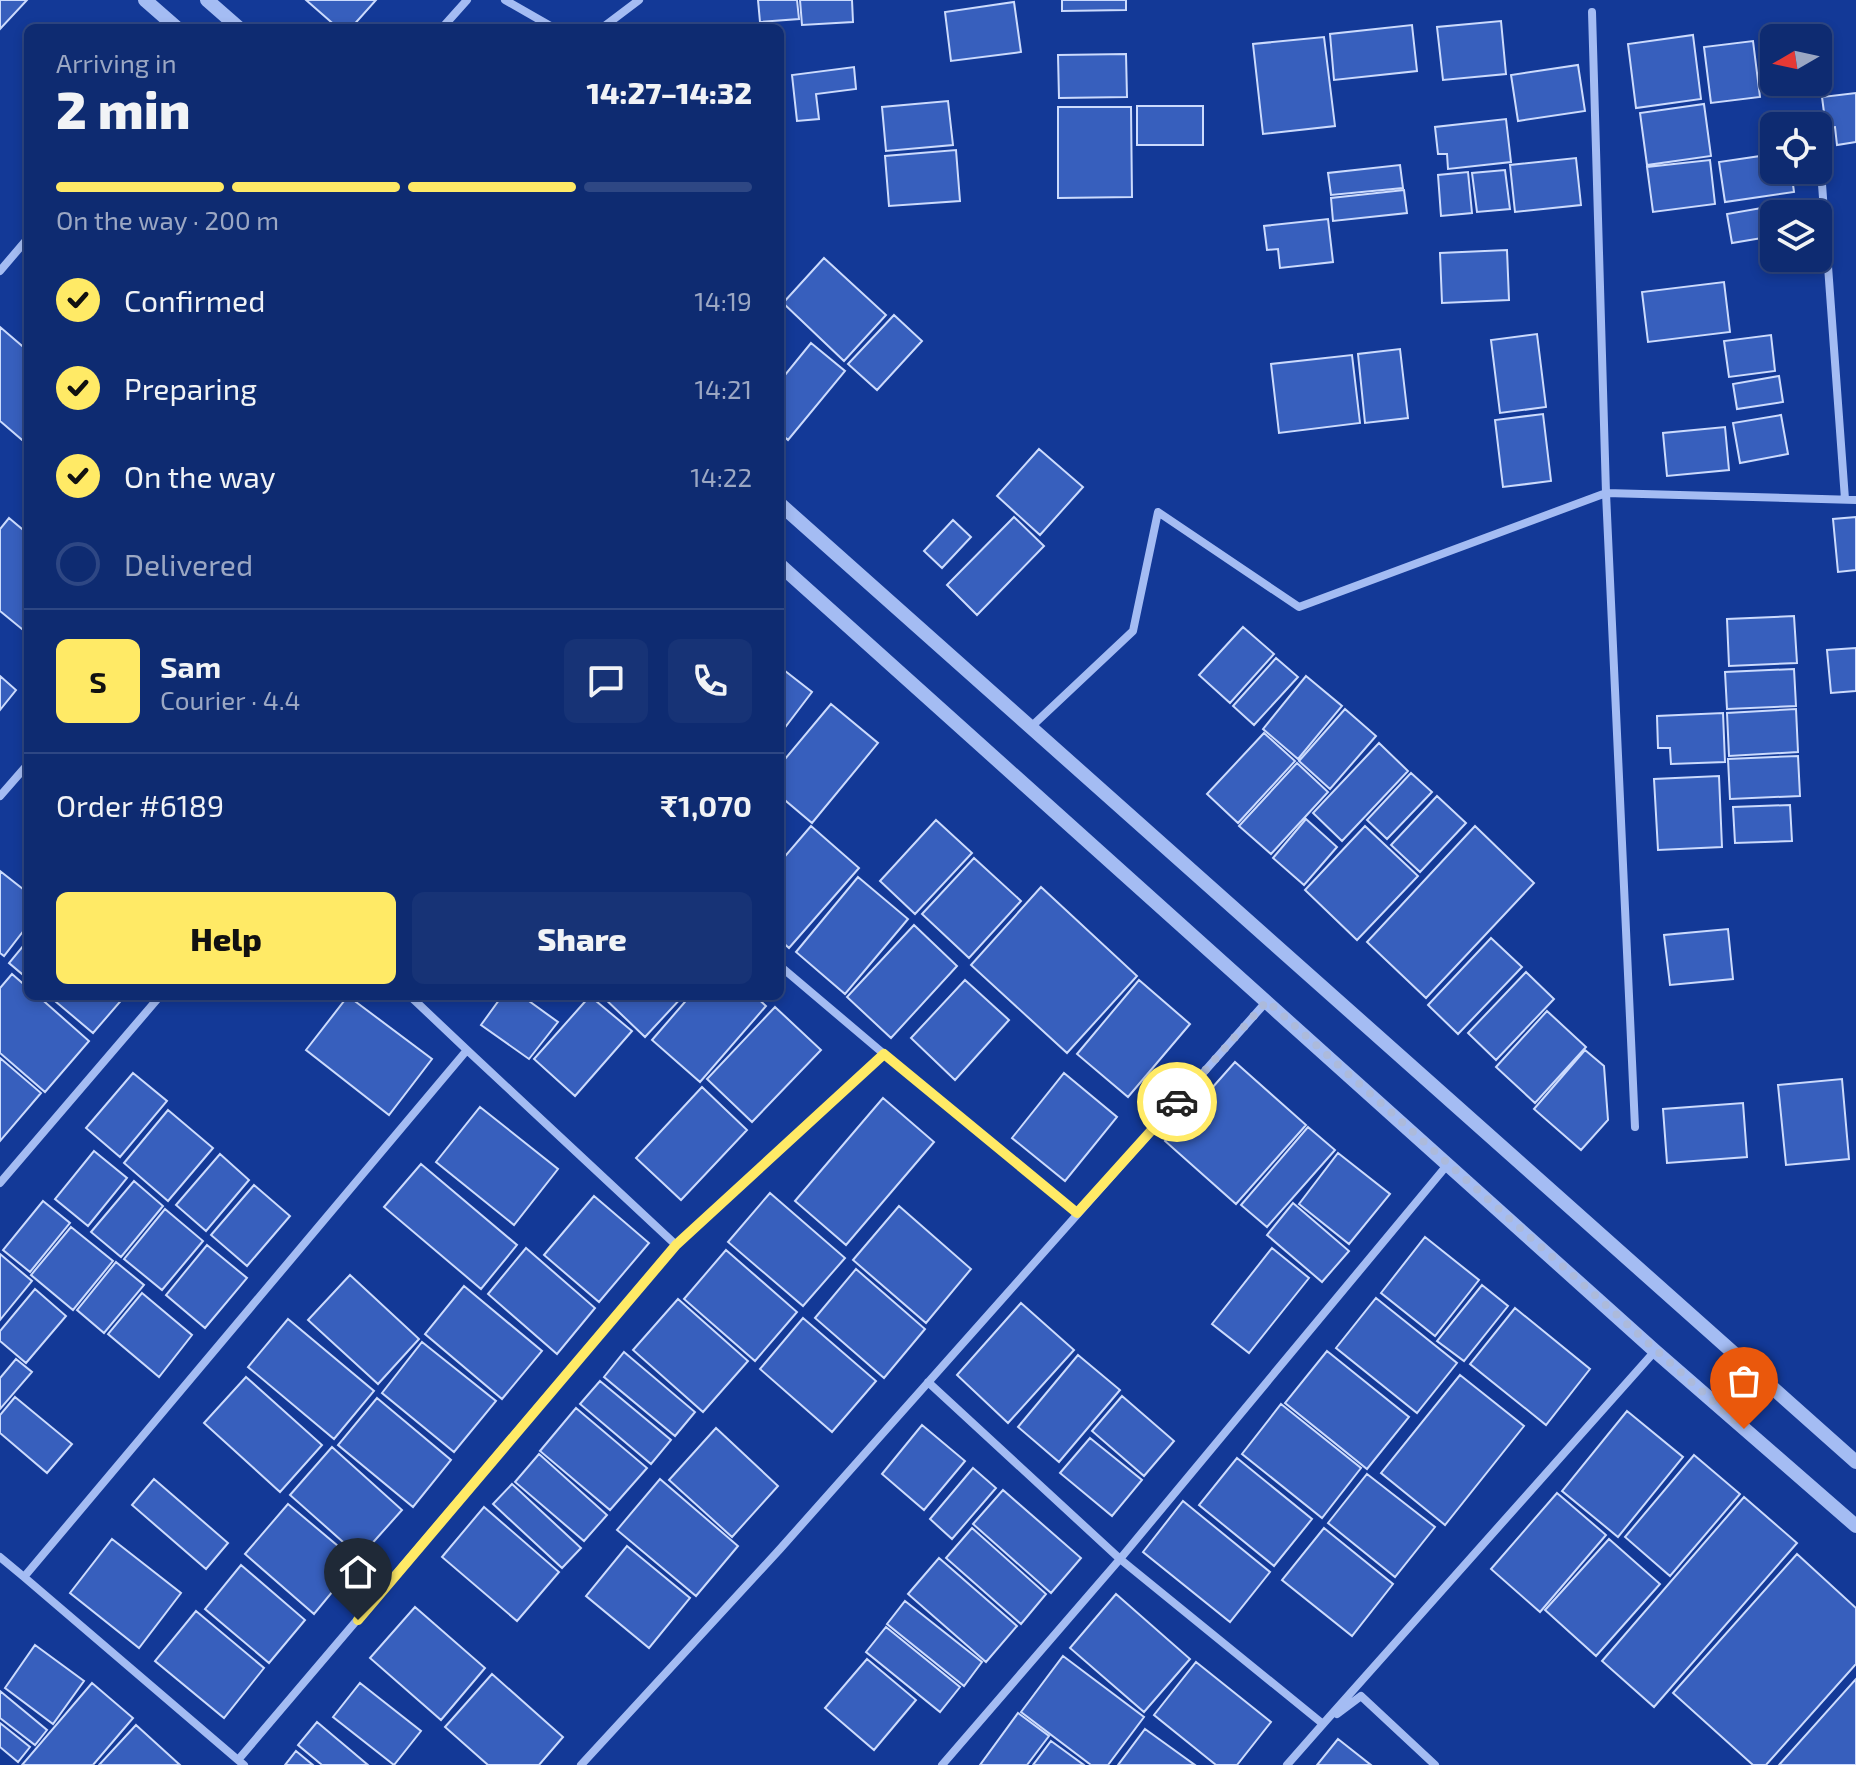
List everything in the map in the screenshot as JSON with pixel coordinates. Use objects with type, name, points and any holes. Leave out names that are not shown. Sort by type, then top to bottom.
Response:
[{"type":"street","points":[[145,0],[172,24]]},
{"type":"street","points":[[207,0],[234,24]]},
{"type":"street","points":[[446,24],[467,0]]},
{"type":"street","points":[[505,0],[547,24]]},
{"type":"street","points":[[607,24],[639,0]]},
{"type":"street","points":[[1592,12],[1606,493],[1635,1127]]},
{"type":"street","points":[[1822,184],[1845,499]]},
{"type":"street","points":[[0,271],[24,243]]},
{"type":"street","points":[[1032,726],[1133,631],[1158,512],[1299,607],[1606,493],[1856,500]]},
{"type":"street","points":[[784,508],[1856,1462]]},
{"type":"street","points":[[784,569],[1655,1351],[1856,1526]]},
{"type":"street","points":[[0,796],[24,769]]},
{"type":"street","points":[[784,969],[1077,1213]]},
{"type":"street","points":[[0,1183],[157,1000]]},
{"type":"street","points":[[414,1000],[676,1245]]},
{"type":"street","points":[[581,1765],[1267,1001]]},
{"type":"street","points":[[24,1577],[467,1050]]},
{"type":"street","points":[[0,1557],[241,1763],[676,1245],[884,1054]]},
{"type":"street","points":[[942,1765],[1120,1559],[1448,1163]]},
{"type":"street","points":[[1287,1765],[1655,1351]]},
{"type":"street","points":[[928,1382],[1120,1559],[1323,1724]]},
{"type":"street","points":[[1323,1724],[1361,1696],[1435,1765]]},
{"type":"building","points":[[0,0],[27,0],[0,29]]},
{"type":"building","points":[[306,0],[376,0],[355,24],[333,24]]},
{"type":"building","points":[[758,0],[797,0],[799,19],[760,22]]},
{"type":"building","points":[[800,0],[852,0],[853,22],[802,25]]},
{"type":"building","points":[[1062,0],[1126,0],[1126,10],[1062,11]]},
{"type":"building","points":[[1014,2],[1021,52],[951,61],[945,12]]},
{"type":"building","points":[[1501,21],[1506,74],[1443,80],[1437,27]]},
{"type":"building","points":[[1412,25],[1417,71],[1334,80],[1330,34]]},
{"type":"building","points":[[1693,35],[1701,99],[1636,108],[1628,44]]},
{"type":"building","points":[[1324,37],[1335,126],[1263,134],[1253,44]]},
{"type":"building","points":[[1753,41],[1760,97],[1711,103],[1704,47]]},
{"type":"building","points":[[1126,54],[1127,97],[1059,98],[1058,55]]},
{"type":"building","points":[[1578,65],[1585,111],[1518,121],[1511,75]]},
{"type":"building","points":[[854,67],[856,89],[816,94],[819,119],[797,121],[792,75]]},
{"type":"building","points":[[1856,93],[1856,142],[1837,145],[1832,112],[1824,112],[1822,97]]},
{"type":"building","points":[[948,101],[953,145],[886,151],[882,107]]},
{"type":"building","points":[[1704,104],[1711,156],[1647,165],[1640,113]]},
{"type":"building","points":[[1137,106],[1203,106],[1203,145],[1137,145]]},
{"type":"building","points":[[1058,107],[1131,107],[1132,197],[1058,198]]},
{"type":"building","points":[[1506,119],[1511,162],[1448,169],[1447,154],[1438,154],[1435,127]]},
{"type":"building","points":[[956,150],[960,201],[889,206],[885,156]]},
{"type":"building","points":[[1760,156],[1760,184],[1793,184],[1794,192],[1725,202],[1719,162]]},
{"type":"building","points":[[1576,158],[1581,205],[1515,212],[1510,165]]},
{"type":"building","points":[[1710,160],[1715,204],[1653,212],[1647,167]]},
{"type":"building","points":[[1400,165],[1403,188],[1331,195],[1328,173]]},
{"type":"building","points":[[1505,170],[1510,209],[1477,212],[1472,173]]},
{"type":"building","points":[[1468,172],[1472,213],[1441,216],[1438,175]]},
{"type":"building","points":[[1404,190],[1407,213],[1333,221],[1331,198]]},
{"type":"building","points":[[1760,208],[1760,238],[1732,243],[1727,214]]},
{"type":"building","points":[[1328,219],[1333,262],[1280,268],[1278,249],[1267,250],[1264,226]]},
{"type":"building","points":[[1507,250],[1509,300],[1442,303],[1440,253]]},
{"type":"building","points":[[824,258],[886,315],[844,361],[784,302]]},
{"type":"building","points":[[1724,282],[1730,332],[1648,342],[1642,292]]},
{"type":"building","points":[[894,315],[922,341],[877,390],[848,364]]},
{"type":"building","points":[[0,327],[24,348],[24,442],[0,421]]},
{"type":"building","points":[[1537,334],[1546,407],[1500,413],[1491,340]]},
{"type":"building","points":[[1771,335],[1775,371],[1729,377],[1724,341]]},
{"type":"building","points":[[811,343],[845,371],[788,440],[784,436],[784,376]]},
{"type":"building","points":[[1400,349],[1408,418],[1365,423],[1358,354]]},
{"type":"building","points":[[1352,355],[1360,423],[1279,433],[1271,364]]},
{"type":"building","points":[[1779,376],[1783,402],[1737,409],[1733,384]]},
{"type":"building","points":[[1543,414],[1551,481],[1503,487],[1495,420]]},
{"type":"building","points":[[1781,415],[1788,454],[1740,463],[1733,423]]},
{"type":"building","points":[[1725,427],[1729,470],[1667,476],[1663,433]]},
{"type":"building","points":[[1039,449],[1083,487],[1040,535],[997,496]]},
{"type":"building","points":[[1014,517],[1044,546],[977,615],[947,585]]},
{"type":"building","points":[[1856,517],[1856,570],[1838,572],[1833,519]]},
{"type":"building","points":[[9,518],[24,531],[24,631],[0,611],[0,529]]},
{"type":"building","points":[[953,520],[971,537],[942,568],[924,551]]},
{"type":"building","points":[[1794,616],[1797,663],[1729,666],[1727,619]]},
{"type":"building","points":[[1243,627],[1274,654],[1230,703],[1199,675]]},
{"type":"building","points":[[1856,648],[1856,691],[1831,693],[1827,650]]},
{"type":"building","points":[[1276,658],[1298,677],[1254,725],[1233,706]]},
{"type":"building","points":[[1794,669],[1796,706],[1727,709],[1725,672]]},
{"type":"building","points":[[784,670],[812,692],[784,729]]},
{"type":"building","points":[[0,676],[16,690],[0,710]]},
{"type":"building","points":[[1306,676],[1342,706],[1298,759],[1263,729]]},
{"type":"building","points":[[831,704],[878,743],[812,823],[784,799],[784,760]]},
{"type":"building","points":[[1345,709],[1376,736],[1330,789],[1299,761]]},
{"type":"building","points":[[1796,709],[1798,752],[1729,756],[1727,713]]},
{"type":"building","points":[[1723,713],[1725,762],[1671,764],[1670,748],[1658,748],[1657,716]]},
{"type":"building","points":[[1264,733],[1295,761],[1238,823],[1207,794]]},
{"type":"building","points":[[1379,743],[1408,771],[1342,841],[1313,813]]},
{"type":"building","points":[[1798,756],[1800,796],[1730,799],[1728,759]]},
{"type":"building","points":[[1297,763],[1328,792],[1271,854],[1239,826]]},
{"type":"building","points":[[1411,773],[1432,792],[1387,839],[1367,820]]},
{"type":"building","points":[[1719,776],[1722,847],[1658,850],[1654,779]]},
{"type":"building","points":[[1437,796],[1466,823],[1420,872],[1391,845]]},
{"type":"building","points":[[1790,805],[1792,841],[1735,843],[1733,807]]},
{"type":"building","points":[[1306,819],[1337,847],[1304,885],[1273,858]]},
{"type":"building","points":[[936,820],[972,853],[915,914],[880,881]]},
{"type":"building","points":[[811,826],[859,868],[789,948],[784,944],[784,857]]},
{"type":"building","points":[[1365,826],[1418,876],[1357,940],[1305,890]]},
{"type":"building","points":[[1475,826],[1534,883],[1426,998],[1367,942]]},
{"type":"building","points":[[974,858],[1021,901],[969,958],[922,914]]},
{"type":"building","points":[[0,871],[24,890],[24,930],[4,956],[0,953]]},
{"type":"building","points":[[858,877],[908,919],[845,994],[796,952]]},
{"type":"building","points":[[1041,887],[1137,976],[1067,1053],[971,965]]},
{"type":"building","points":[[914,925],[957,966],[891,1038],[847,997]]},
{"type":"building","points":[[1728,929],[1733,979],[1670,985],[1664,935]]},
{"type":"building","points":[[1491,938],[1522,967],[1458,1034],[1428,1005]]},
{"type":"building","points":[[24,945],[24,976],[9,963]]},
{"type":"building","points":[[1526,972],[1554,999],[1496,1060],[1468,1033]]},
{"type":"building","points":[[12,974],[24,984],[24,1000],[43,1000],[89,1041],[45,1092],[0,1053],[0,988]]},
{"type":"building","points":[[965,980],[1009,1020],[955,1080],[911,1038]]},
{"type":"building","points":[[1139,980],[1190,1024],[1128,1097],[1077,1054]]},
{"type":"building","points":[[54,1000],[122,1000],[93,1033]]},
{"type":"building","points":[[345,1000],[353,1000],[432,1059],[389,1115],[306,1050]]},
{"type":"building","points":[[499,1000],[528,1000],[558,1022],[529,1059],[481,1025]]},
{"type":"building","points":[[586,1000],[595,1000],[632,1031],[575,1096],[534,1059]]},
{"type":"building","points":[[606,1000],[679,1000],[645,1037]]},
{"type":"building","points":[[687,1000],[759,1000],[766,1006],[700,1082],[652,1040]]},
{"type":"building","points":[[775,1007],[821,1050],[752,1122],[707,1079]]},
{"type":"building","points":[[1547,1011],[1586,1047],[1535,1103],[1496,1067]]},
{"type":"building","points":[[1585,1050],[1604,1066],[1608,1120],[1581,1150],[1534,1109]]},
{"type":"building","points":[[0,1058],[41,1093],[0,1141]]},
{"type":"building","points":[[1235,1062],[1306,1125],[1236,1204],[1165,1141]]},
{"type":"building","points":[[133,1073],[167,1101],[120,1157],[86,1128]]},
{"type":"building","points":[[1064,1073],[1117,1117],[1065,1181],[1012,1138]]},
{"type":"building","points":[[1842,1079],[1849,1159],[1786,1165],[1778,1085]]},
{"type":"building","points":[[702,1087],[747,1130],[681,1200],[636,1158]]},
{"type":"building","points":[[883,1098],[934,1142],[846,1245],[795,1201]]},
{"type":"building","points":[[1743,1103],[1747,1157],[1667,1163],[1663,1109]]},
{"type":"building","points":[[480,1107],[558,1169],[514,1225],[436,1162]]},
{"type":"building","points":[[168,1110],[213,1148],[168,1201],[124,1163]]},
{"type":"building","points":[[1308,1127],[1335,1150],[1267,1227],[1241,1205]]},
{"type":"building","points":[[94,1151],[127,1178],[88,1226],[55,1199]]},
{"type":"building","points":[[1338,1153],[1390,1194],[1349,1244],[1299,1204]]},
{"type":"building","points":[[220,1154],[249,1180],[206,1231],[176,1205]]},
{"type":"building","points":[[421,1164],[517,1245],[481,1289],[384,1207]]},
{"type":"building","points":[[134,1181],[163,1206],[121,1257],[91,1232]]},
{"type":"building","points":[[254,1185],[290,1216],[247,1266],[211,1235]]},
{"type":"building","points":[[770,1193],[845,1258],[803,1306],[728,1242]]},
{"type":"building","points":[[594,1196],[649,1243],[599,1302],[544,1255]]},
{"type":"building","points":[[43,1201],[70,1223],[30,1272],[3,1250]]},
{"type":"building","points":[[1293,1203],[1349,1251],[1322,1282],[1267,1235]]},
{"type":"building","points":[[899,1206],[971,1269],[926,1323],[853,1260]]},
{"type":"building","points":[[165,1209],[203,1241],[162,1290],[124,1259]]},
{"type":"building","points":[[71,1227],[113,1261],[73,1310],[31,1275]]},
{"type":"building","points":[[1425,1237],[1479,1280],[1435,1336],[1381,1293]]},
{"type":"building","points":[[207,1245],[247,1278],[205,1328],[166,1295]]},
{"type":"building","points":[[526,1248],[595,1308],[557,1354],[488,1294]]},
{"type":"building","points":[[1272,1248],[1309,1278],[1249,1353],[1212,1324]]},
{"type":"building","points":[[726,1250],[797,1312],[755,1361],[684,1299]]},
{"type":"building","points":[[0,1254],[32,1281],[0,1320]]},
{"type":"building","points":[[116,1262],[144,1285],[104,1333],[77,1310]]},
{"type":"building","points":[[856,1269],[925,1329],[884,1378],[815,1318]]},
{"type":"building","points":[[350,1275],[419,1339],[378,1384],[308,1320]]},
{"type":"building","points":[[1482,1285],[1508,1306],[1464,1361],[1437,1341]]},
{"type":"building","points":[[464,1286],[542,1351],[502,1399],[425,1334]]},
{"type":"building","points":[[35,1289],[66,1316],[26,1363],[0,1341],[0,1331]]},
{"type":"building","points":[[142,1293],[192,1335],[159,1377],[108,1334]]},
{"type":"building","points":[[1376,1298],[1457,1363],[1417,1413],[1336,1348]]},
{"type":"building","points":[[678,1299],[748,1361],[703,1412],[633,1350]]},
{"type":"building","points":[[1021,1303],[1074,1350],[1008,1423],[957,1375]]},
{"type":"building","points":[[1515,1308],[1590,1369],[1546,1425],[1470,1364]]},
{"type":"building","points":[[803,1318],[876,1381],[832,1432],[760,1369]]},
{"type":"building","points":[[288,1319],[374,1391],[334,1439],[248,1367]]},
{"type":"building","points":[[422,1342],[496,1401],[454,1452],[382,1393]]},
{"type":"building","points":[[1327,1351],[1409,1417],[1367,1469],[1285,1403]]},
{"type":"building","points":[[624,1352],[695,1412],[675,1436],[604,1377]]},
{"type":"building","points":[[1078,1355],[1120,1390],[1059,1462],[1018,1427]]},
{"type":"building","points":[[16,1359],[32,1372],[0,1409],[0,1378]]},
{"type":"building","points":[[1460,1375],[1524,1426],[1445,1525],[1381,1473]]},
{"type":"building","points":[[246,1377],[322,1445],[280,1492],[204,1423]]},
{"type":"building","points":[[600,1381],[671,1440],[651,1464],[580,1404]]},
{"type":"building","points":[[1122,1396],[1174,1441],[1144,1476],[1092,1431]]},
{"type":"building","points":[[15,1397],[72,1444],[47,1473],[0,1433],[0,1415]]},
{"type":"building","points":[[377,1398],[451,1460],[413,1507],[338,1445]]},
{"type":"building","points":[[1281,1404],[1361,1468],[1322,1518],[1242,1454]]},
{"type":"building","points":[[576,1408],[647,1468],[610,1510],[540,1451]]},
{"type":"building","points":[[1627,1411],[1683,1457],[1618,1537],[1562,1491]]},
{"type":"building","points":[[922,1425],[965,1461],[924,1510],[882,1474]]},
{"type":"building","points":[[716,1428],[778,1486],[732,1537],[669,1480]]},
{"type":"building","points":[[1090,1438],[1142,1480],[1112,1516],[1060,1473]]},
{"type":"building","points":[[332,1447],[402,1510],[360,1557],[290,1495]]},
{"type":"building","points":[[539,1454],[607,1515],[584,1541],[515,1482]]},
{"type":"building","points":[[1694,1455],[1740,1494],[1670,1576],[1625,1537]]},
{"type":"building","points":[[1237,1458],[1312,1519],[1274,1566],[1199,1505]]},
{"type":"building","points":[[973,1468],[996,1488],[952,1539],[930,1519]]},
{"type":"building","points":[[1367,1474],[1435,1527],[1395,1577],[1328,1523]]},
{"type":"building","points":[[154,1479],[228,1543],[206,1569],[132,1505]]},
{"type":"building","points":[[660,1479],[738,1546],[696,1596],[617,1530]]},
{"type":"building","points":[[512,1484],[581,1548],[562,1568],[493,1504]]},
{"type":"building","points":[[1003,1490],[1081,1558],[1051,1593],[973,1524]]},
{"type":"building","points":[[1557,1493],[1606,1535],[1540,1612],[1491,1569]]},
{"type":"building","points":[[1744,1497],[1797,1543],[1654,1707],[1602,1661]]},
{"type":"building","points":[[1183,1501],[1270,1572],[1230,1622],[1143,1552]]},
{"type":"building","points":[[288,1504],[357,1562],[314,1614],[245,1554]]},
{"type":"building","points":[[484,1507],[559,1572],[517,1621],[442,1557]]},
{"type":"building","points":[[972,1528],[1046,1594],[1021,1624],[946,1558]]},
{"type":"building","points":[[1324,1528],[1393,1584],[1352,1636],[1282,1580]]},
{"type":"building","points":[[112,1539],[181,1593],[139,1648],[70,1593]]},
{"type":"building","points":[[1609,1539],[1660,1584],[1596,1656],[1545,1610]]},
{"type":"building","points":[[627,1546],[690,1598],[649,1648],[586,1596]]},
{"type":"building","points":[[1797,1554],[1856,1608],[1856,1664],[1766,1765],[1753,1765],[1673,1693]]},
{"type":"building","points":[[939,1558],[1017,1626],[986,1662],[908,1594]]},
{"type":"building","points":[[241,1565],[305,1620],[269,1663],[205,1609]]},
{"type":"building","points":[[1116,1594],[1190,1659],[1144,1712],[1070,1648]]},
{"type":"building","points":[[905,1601],[982,1662],[964,1686],[887,1624]]},
{"type":"building","points":[[415,1607],[485,1668],[441,1720],[370,1658]]},
{"type":"building","points":[[196,1611],[264,1668],[224,1718],[155,1661]]},
{"type":"building","points":[[886,1627],[960,1687],[940,1712],[866,1652]]},
{"type":"building","points":[[35,1645],[84,1681],[53,1724],[5,1688]]},
{"type":"building","points":[[1063,1656],[1144,1717],[1108,1765],[1091,1765],[1021,1712]]},
{"type":"building","points":[[867,1659],[916,1700],[874,1750],[825,1708]]},
{"type":"building","points":[[1196,1662],[1271,1722],[1237,1765],[1216,1765],[1154,1715]]},
{"type":"building","points":[[492,1674],[563,1737],[539,1765],[488,1765],[445,1727]]},
{"type":"building","points":[[1856,1679],[1856,1765],[1779,1765]]},
{"type":"building","points":[[92,1683],[133,1718],[93,1765],[22,1765]]},
{"type":"building","points":[[360,1683],[421,1731],[394,1765],[333,1717]]},
{"type":"building","points":[[0,1691],[47,1730],[35,1745],[0,1718]]},
{"type":"building","points":[[1018,1713],[1049,1736],[1027,1765],[980,1765]]},
{"type":"building","points":[[317,1722],[368,1765],[322,1765],[298,1745]]},
{"type":"building","points":[[0,1723],[30,1747],[18,1762],[0,1747]]},
{"type":"building","points":[[136,1725],[180,1765],[99,1765]]},
{"type":"building","points":[[1145,1729],[1195,1765],[1118,1765]]},
{"type":"building","points":[[1338,1739],[1371,1765],[1317,1765]]},
{"type":"building","points":[[1051,1741],[1084,1765],[1033,1765]]},
{"type":"building","points":[[296,1751],[313,1765],[285,1765]]},
{"type":"way so far","points":[[1177,1102],[1267,1001],[1744,1429]]},
{"type":"route","points":[[358,1620],[676,1245],[884,1054],[1077,1213],[1177,1102]]}]
